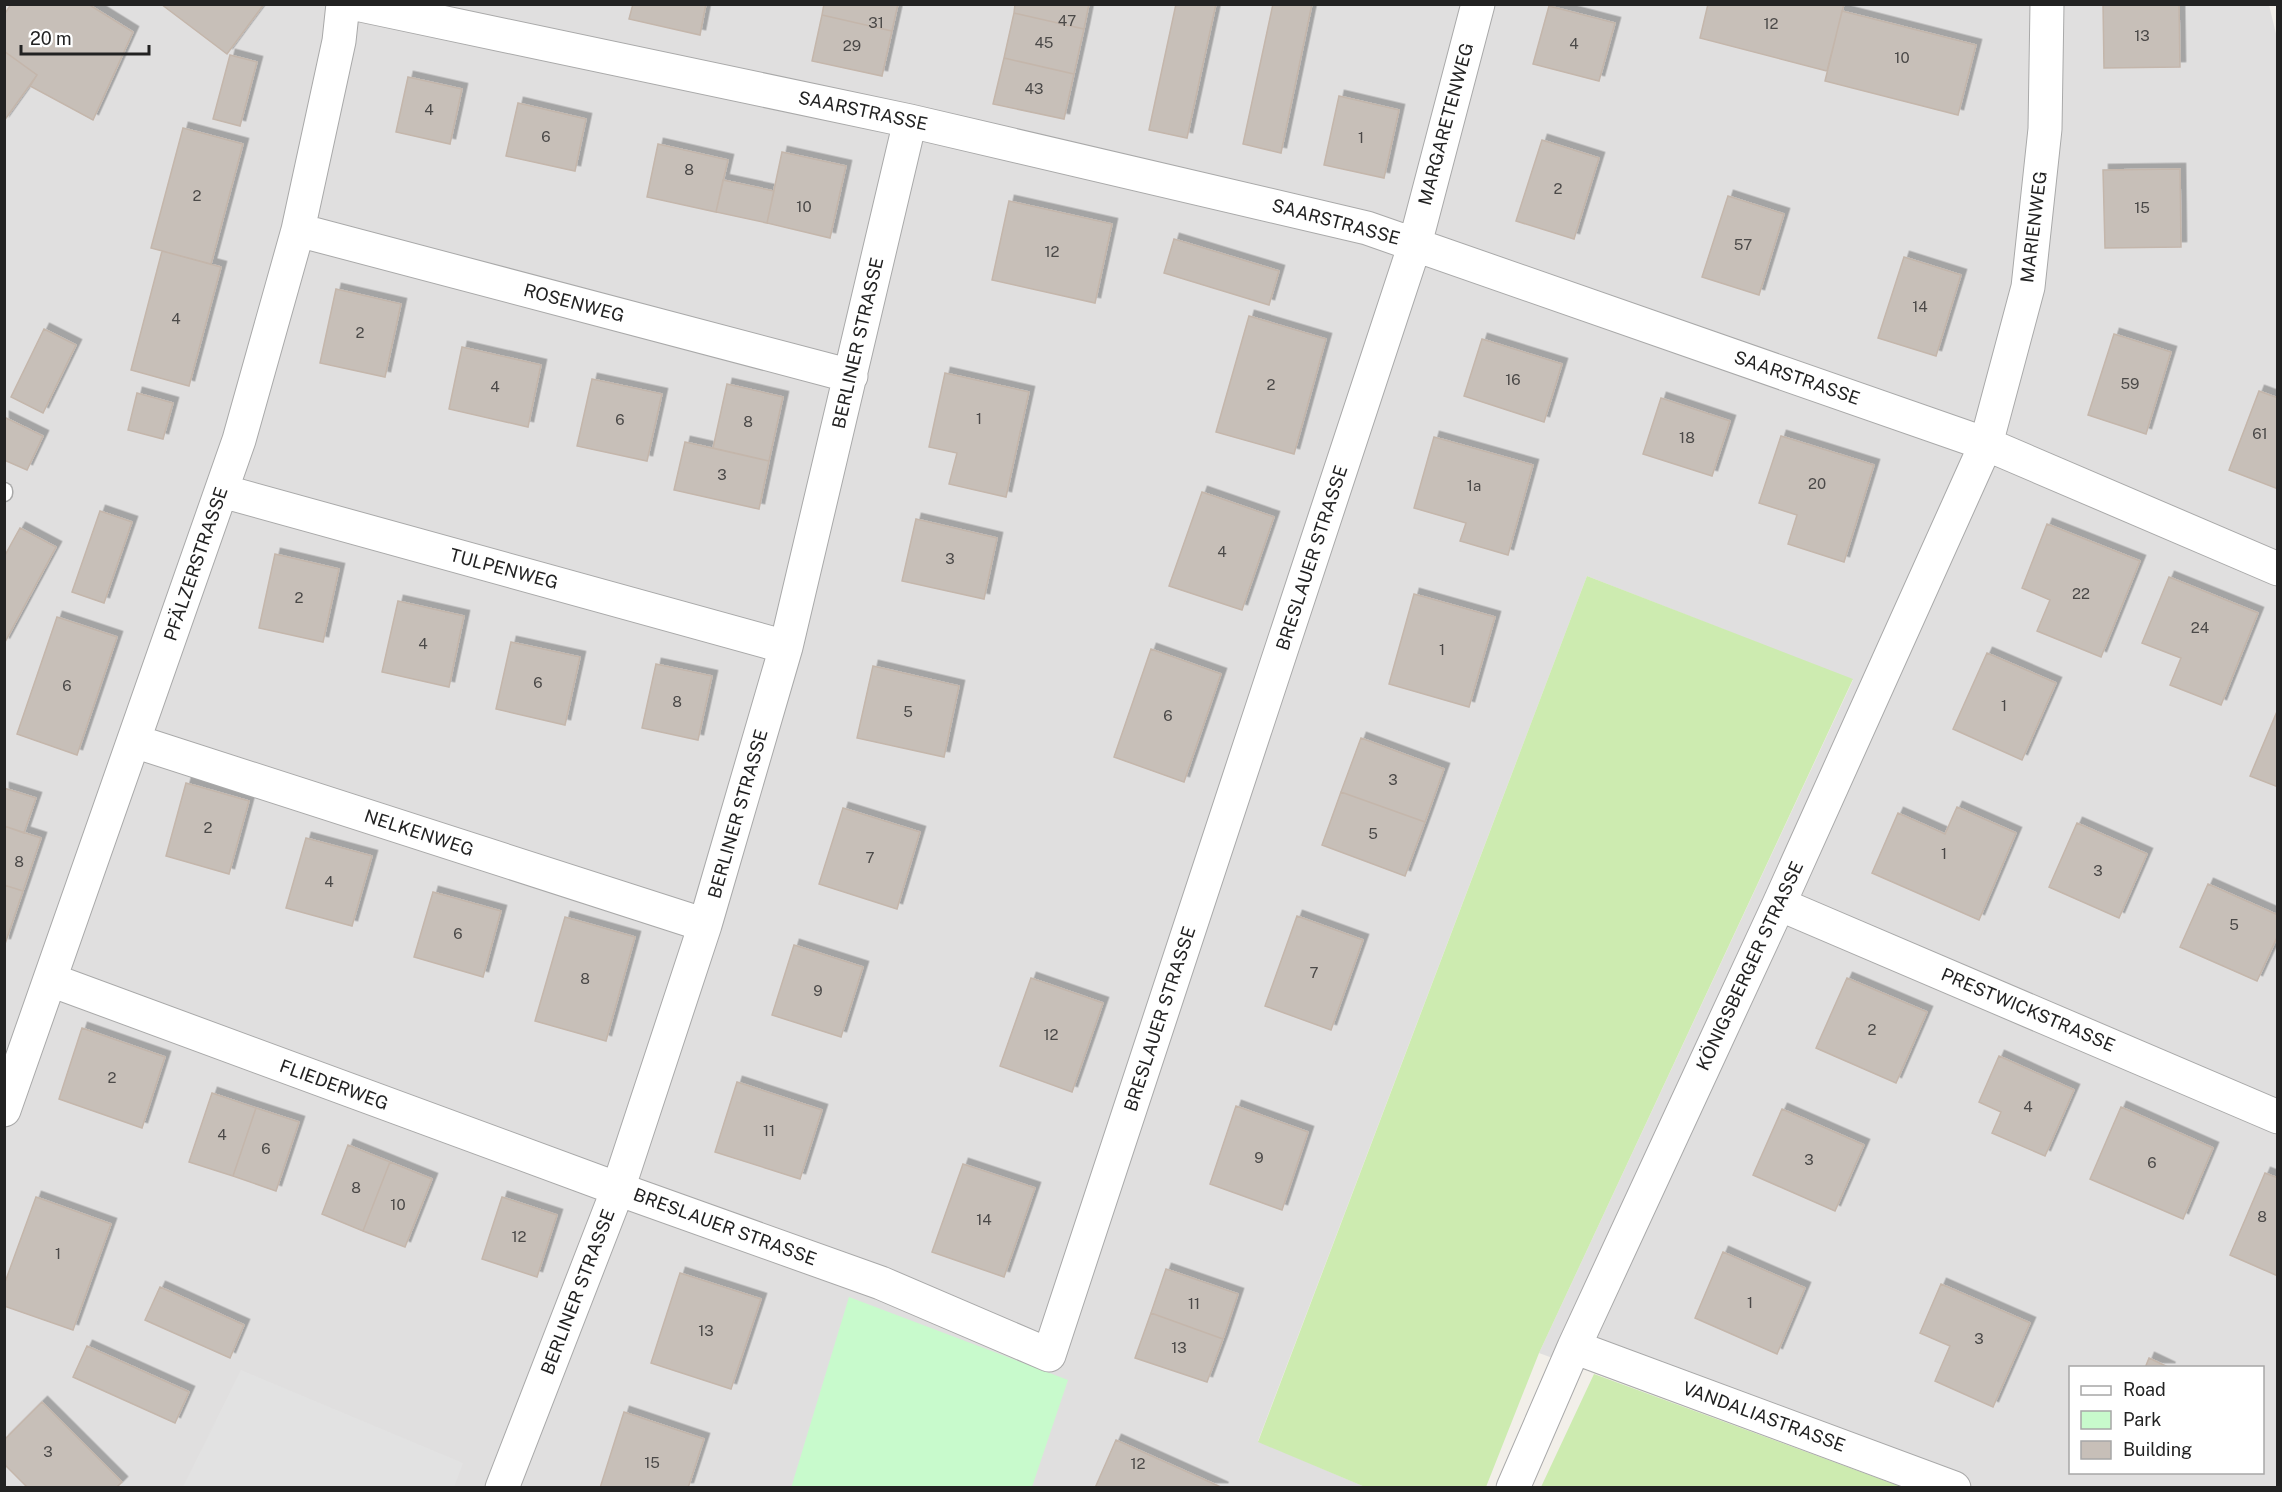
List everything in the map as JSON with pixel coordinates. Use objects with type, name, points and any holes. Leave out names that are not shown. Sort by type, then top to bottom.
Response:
[{"type":"street","name":"PFÄLZERSTRASSE","points":[[4,1110],[239,440],[298,230],[339,41],[344,4]]},
{"type":"street","name":"SAARSTRASSE","points":[[356,4],[910,121],[1245,197],[1367,228],[1986,444],[2277,569]]},
{"type":"street","name":"MARGARETENWEG","points":[[1415,244],[1478,4]]},
{"type":"street","name":"MARIENWEG","points":[[1986,444],[2028,287],[2045,129],[2047,4]]},
{"type":"street","name":"BERLINER STRASSE","points":[[502,1488],[618,1189],[705,925],[786,647],[910,121]]},
{"type":"street","name":"ROSENWEG","points":[[298,230],[850,376]]},
{"type":"street","name":"BRESLAUER STRASSE","points":[[618,1189],[880,1283],[1049,1355],[1415,244]]},
{"type":"street","name":"KÖNIGSBERGER STRASSE","points":[[1513,1488],[1574,1347],[1779,904],[1986,444]]},
{"type":"street","name":"TULPENWEG","points":[[222,491],[786,647]]},
{"type":"street","name":"NELKENWEG","points":[[134,741],[705,925]]},
{"type":"street","name":"PRESTWICKSTRASSE","points":[[1779,904],[2277,1117]]},
{"type":"street","name":"FLIEDERWEG","points":[[51,980],[618,1189]]},
{"type":"street","name":"VANDALIASTRASSE","points":[[1574,1347],[1954,1488]]},
{"type":"shaded area","points":[[5,5],[2269,5],[2278,42],[2277,1487],[1902,1487],[1539,1353],[1853,680],[1587,576],[1258,1441],[1365,1487],[5,1488]]},
{"type":"shaded area","points":[[241,1370],[463,1463],[454,1487],[183,1487]]},
{"type":"green space","points":[[1587,576],[1853,679],[1539,1353],[1486,1487],[1365,1487],[1258,1442]]},
{"type":"green space","points":[[849,1297],[1068,1380],[1032,1487],[791,1488]]},
{"type":"green space","points":[[1594,1374],[1902,1487],[1541,1487]]},
{"type":"building","points":[[11,4],[88,4],[133,32],[93,120],[30,86],[37,75],[4,51],[4,15]]},
{"type":"building","points":[[161,4],[264,4],[227,54]]},
{"type":"building","points":[[633,4],[706,4],[700,35],[629,19]]},
{"type":"building","points":[[824,4],[898,4],[892,31],[822,15]]},
{"type":"building","points":[[1015,4],[1089,4],[1084,29],[1014,13]]},
{"type":"building","points":[[1176,4],[1216,4],[1187,138],[1149,130]]},
{"type":"building","points":[[1273,4],[1312,4],[1281,153],[1243,144]]},
{"type":"building","points":[[1708,4],[1844,4],[1827,71],[1700,38]]},
{"type":"building","points":[[2103,4],[2179,4],[2180,67],[2104,68]]},
{"type":"building","points":[[1549,6],[1615,23],[1599,81],[1533,64]]},
{"type":"building","points":[[1842,11],[1976,45],[1958,115],[1825,81]]},
{"type":"building","points":[[1014,13],[1084,29],[1074,74],[1004,58]]},
{"type":"building","points":[[822,15],[892,31],[882,76],[812,61]]},
{"type":"building","points":[[4,51],[37,75],[4,121]]},
{"type":"building","points":[[230,55],[257,62],[240,126],[213,119]]},
{"type":"building","points":[[1004,58],[1074,74],[1064,119],[993,104]]},
{"type":"building","points":[[408,77],[462,89],[450,144],[396,132]]},
{"type":"building","points":[[1339,96],[1399,110],[1384,178],[1324,165]]},
{"type":"building","points":[[518,103],[586,119],[575,171],[506,156]]},
{"type":"building","points":[[183,128],[243,144],[211,264],[151,248]]},
{"type":"building","points":[[1542,140],[1599,158],[1574,239],[1516,221]]},
{"type":"building","points":[[658,144],[728,160],[716,212],[647,197]]},
{"type":"building","points":[[782,152],[846,166],[830,238],[767,223]]},
{"type":"building","points":[[2180,169],[2181,247],[2105,248],[2103,170]]},
{"type":"building","points":[[723,180],[774,191],[767,223],[716,212]]},
{"type":"building","points":[[1728,196],[1784,214],[1759,295],[1702,277]]},
{"type":"building","points":[[1009,201],[1112,224],[1095,303],[992,280]]},
{"type":"building","points":[[1174,239],[1279,271],[1269,305],[1164,273]]},
{"type":"building","points":[[162,251],[221,267],[189,386],[131,370]]},
{"type":"building","points":[[1904,257],[1961,275],[1936,356],[1878,338]]},
{"type":"building","points":[[336,289],[401,304],[385,377],[320,363]]},
{"type":"building","points":[[1249,316],[1326,339],[1294,454],[1216,432]]},
{"type":"building","points":[[44,329],[76,345],[43,413],[11,397]]},
{"type":"building","points":[[2114,334],[2171,352],[2146,434],[2088,415]]},
{"type":"building","points":[[1482,339],[1562,364],[1544,422],[1464,396]]},
{"type":"building","points":[[462,347],[541,365],[528,427],[449,409]]},
{"type":"building","points":[[945,373],[1029,392],[1006,497],[949,484],[957,453],[929,447]]},
{"type":"building","points":[[592,379],[662,394],[647,461],[577,446]]},
{"type":"building","points":[[727,384],[783,397],[769,461],[713,448]]},
{"type":"building","points":[[2259,391],[2278,398],[2278,489],[2229,470]]},
{"type":"building","points":[[137,393],[173,403],[163,439],[128,430]]},
{"type":"building","points":[[1661,398],[1730,421],[1712,476],[1643,454]]},
{"type":"building","points":[[4,417],[43,436],[27,470],[4,460]]},
{"type":"building","points":[[1781,436],[1874,465],[1844,562],[1788,544],[1797,515],[1759,503]]},
{"type":"building","points":[[1434,437],[1533,465],[1508,555],[1460,541],[1466,523],[1414,508]]},
{"type":"building","points":[[685,442],[769,461],[759,509],[674,490]]},
{"type":"building","points":[[1202,492],[1274,517],[1242,610],[1169,586]]},
{"type":"building","points":[[100,511],[132,522],[104,603],[72,592]]},
{"type":"building","points":[[916,519],[997,538],[984,599],[902,581]]},
{"type":"building","points":[[2047,524],[2140,561],[2101,657],[2037,631],[2050,600],[2022,588]]},
{"type":"building","points":[[20,528],[56,547],[4,644],[4,557]]},
{"type":"building","points":[[275,554],[339,569],[323,642],[259,628]]},
{"type":"building","points":[[2169,577],[2258,613],[2221,705],[2170,685],[2181,658],[2142,643]]},
{"type":"building","points":[[1414,594],[1495,617],[1469,707],[1389,684]]},
{"type":"building","points":[[398,601],[464,616],[449,687],[382,672]]},
{"type":"building","points":[[57,617],[117,637],[77,755],[17,734]]},
{"type":"building","points":[[511,642],[580,657],[565,725],[496,709]]},
{"type":"building","points":[[1151,649],[1221,674],[1184,782],[1114,757]]},
{"type":"building","points":[[1987,653],[2056,683],[2022,760],[1953,729]]},
{"type":"building","points":[[656,664],[712,676],[698,740],[642,728]]},
{"type":"building","points":[[873,666],[959,686],[944,757],[857,738]]},
{"type":"building","points":[[2278,709],[2278,787],[2250,776]]},
{"type":"building","points":[[1361,738],[1444,769],[1425,822],[1341,792]]},
{"type":"building","points":[[186,783],[249,801],[229,874],[166,856]]},
{"type":"building","points":[[4,788],[36,798],[24,833],[4,826]]},
{"type":"building","points":[[1341,792],[1425,822],[1405,876],[1322,845]]},
{"type":"building","points":[[1957,807],[2016,833],[1979,920],[1872,873],[1898,813],[1945,834]]},
{"type":"building","points":[[843,808],[920,832],[897,909],[819,884]]},
{"type":"building","points":[[2077,823],[2147,854],[2119,918],[2049,887]]},
{"type":"building","points":[[4,826],[41,838],[23,891],[4,885]]},
{"type":"building","points":[[306,838],[372,856],[352,926],[286,908]]},
{"type":"building","points":[[2208,884],[2278,915],[2278,935],[2257,981],[2180,947]]},
{"type":"building","points":[[4,885],[23,891],[5,944],[4,944]]},
{"type":"building","points":[[433,892],[501,911],[483,977],[414,957]]},
{"type":"building","points":[[1297,916],[1363,940],[1331,1030],[1265,1006]]},
{"type":"building","points":[[565,917],[635,937],[606,1041],[535,1021]]},
{"type":"building","points":[[794,945],[863,967],[841,1037],[772,1015]]},
{"type":"building","points":[[1031,978],[1103,1003],[1072,1092],[1000,1066]]},
{"type":"building","points":[[1847,978],[1927,1012],[1896,1083],[1816,1048]]},
{"type":"building","points":[[82,1028],[165,1057],[142,1128],[59,1099]]},
{"type":"building","points":[[1999,1056],[2074,1090],[2045,1156],[1992,1133],[2001,1112],[1979,1102]]},
{"type":"building","points":[[737,1082],[822,1110],[800,1179],[715,1152]]},
{"type":"building","points":[[212,1093],[256,1108],[233,1176],[189,1162]]},
{"type":"building","points":[[1236,1106],[1308,1132],[1282,1210],[1210,1184]]},
{"type":"building","points":[[2121,1107],[2213,1148],[2183,1219],[2090,1179]]},
{"type":"building","points":[[256,1108],[299,1122],[276,1191],[233,1176]]},
{"type":"building","points":[[1782,1109],[1864,1145],[1835,1211],[1753,1175]]},
{"type":"building","points":[[348,1145],[390,1162],[363,1231],[322,1214]]},
{"type":"building","points":[[390,1162],[432,1179],[405,1247],[363,1231]]},
{"type":"building","points":[[963,1164],[1035,1188],[1004,1277],[932,1252]]},
{"type":"building","points":[[2265,1173],[2278,1178],[2278,1276],[2230,1255]]},
{"type":"building","points":[[36,1197],[111,1224],[73,1330],[4,1306],[4,1285]]},
{"type":"building","points":[[502,1197],[557,1215],[537,1277],[482,1259]]},
{"type":"building","points":[[1723,1252],[1805,1288],[1777,1354],[1695,1318]]},
{"type":"building","points":[[1166,1269],[1238,1294],[1223,1339],[1151,1313]]},
{"type":"building","points":[[680,1273],[761,1299],[731,1389],[651,1363]]},
{"type":"building","points":[[1941,1284],[2030,1323],[1993,1407],[1935,1381],[1950,1346],[1920,1333]]},
{"type":"building","points":[[160,1287],[244,1325],[230,1358],[145,1320]]},
{"type":"building","points":[[1151,1313],[1223,1339],[1207,1382],[1135,1358]]},
{"type":"building","points":[[87,1346],[189,1392],[175,1423],[73,1377]]},
{"type":"building","points":[[2149,1358],[2166,1366],[2146,1366]]},
{"type":"building","points":[[42,1402],[122,1482],[116,1488],[28,1488],[4,1464],[4,1440]]},
{"type":"building","points":[[624,1412],[704,1439],[688,1488],[600,1488]]},
{"type":"building","points":[[1116,1440],[1223,1488],[1095,1488]]}]
